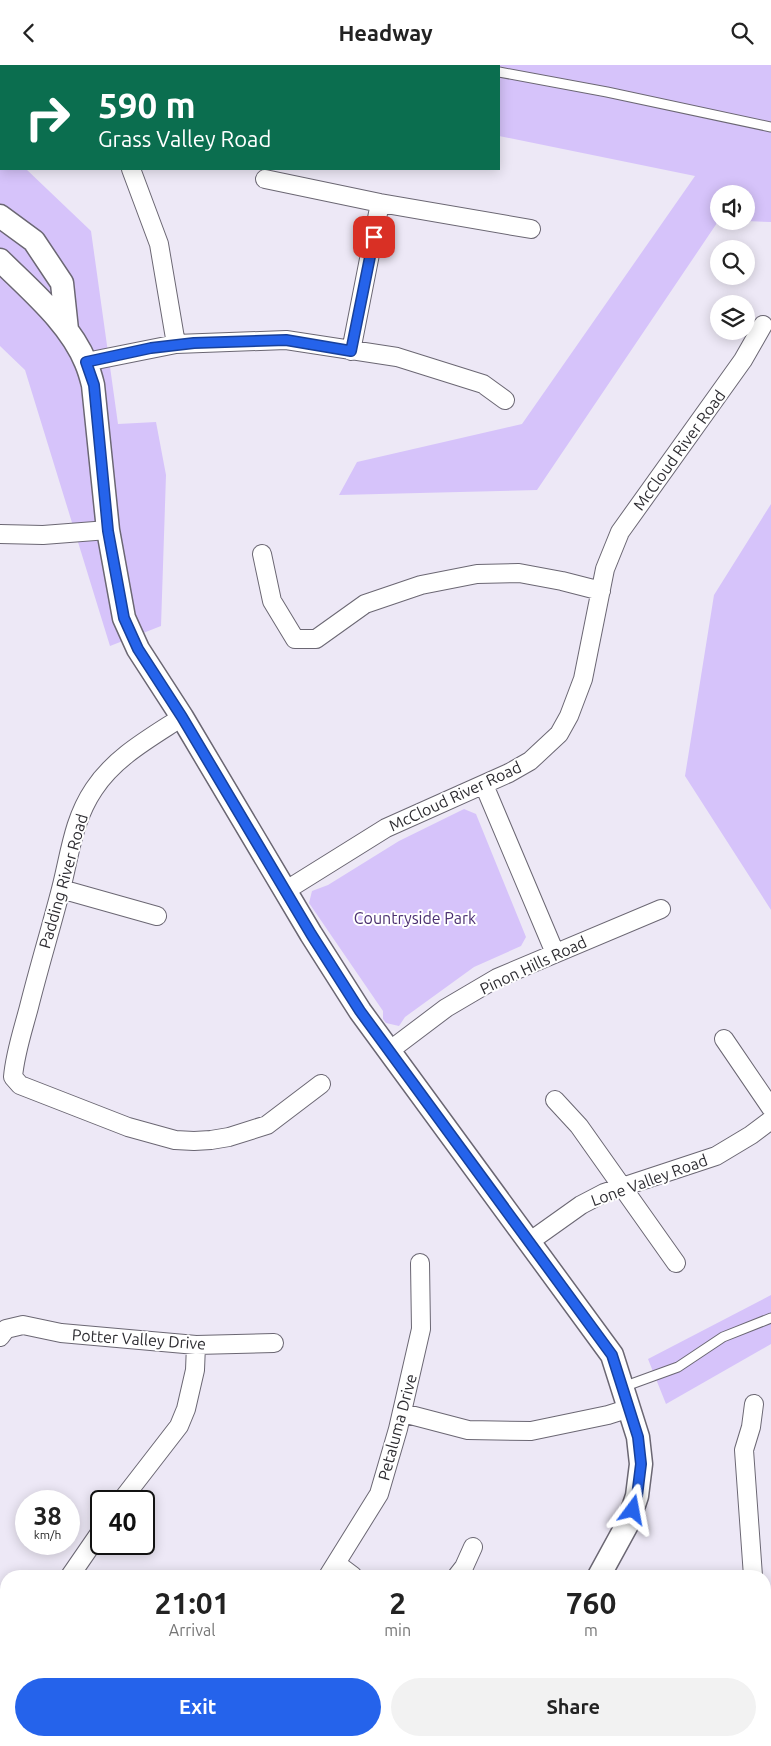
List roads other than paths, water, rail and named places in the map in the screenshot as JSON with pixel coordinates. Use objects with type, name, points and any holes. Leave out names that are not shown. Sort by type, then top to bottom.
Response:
[{"type":"street","points":[[131,170],[159,244],[176,344]]},
{"type":"street","points":[[265,179],[380,203],[531,229]]},
{"type":"street","points":[[351,351],[380,203]]},
{"type":"street","points":[[0,215],[34,241],[62,283],[67,331]]},
{"type":"street","points":[[0,260],[38,297],[67,331],[86,362],[94,385],[108,531],[124,618],[138,649],[182,717],[285,891],[360,1011],[612,1355],[638,1437],[641,1464],[637,1496],[628,1523],[603,1570]]},
{"type":"street","name":"McCloud River Road","points":[[285,891],[386,828],[484,785],[530,761],[559,734],[569,716],[583,679],[605,569],[620,532],[743,360],[763,325]]},
{"type":"street","points":[[86,362],[176,344],[286,340],[397,357],[420,363],[483,384],[505,400]]},
{"type":"street","points":[[0,534],[42,535],[108,531]]},
{"type":"street","points":[[262,554],[272,601],[295,639],[316,639],[365,604],[421,585],[477,575],[519,573],[601,591]]},
{"type":"street","name":"Padding River Road","points":[[182,717],[124,757],[104,775],[86,802],[74,829],[61,889],[14,1065],[13,1077],[20,1085],[128,1127],[175,1140],[194,1141],[229,1137],[267,1125],[320,1084]]},
{"type":"street","points":[[484,785],[555,953]]},
{"type":"street","points":[[61,889],[157,916]]},
{"type":"street","name":"Pinon Hills Road","points":[[389,1051],[446,1008],[497,978],[661,909]]},
{"type":"street","points":[[724,1039],[771,1108]]},
{"type":"street","points":[[555,1099],[579,1126],[676,1263]]},
{"type":"street","name":"Lone Valley Road","points":[[529,1242],[581,1205],[604,1193],[716,1156],[751,1135],[771,1120]]},
{"type":"street","name":"Petaluma Drive","points":[[332,1570],[379,1494],[403,1413],[420,1329],[420,1263]]},
{"type":"street","name":"Potter Valley Drive","points":[[3,1333],[23,1325],[61,1333],[196,1345],[274,1343]]},
{"type":"street","points":[[130,1490],[179,1426],[186,1409],[193,1377],[196,1345]]},
{"type":"street","points":[[753,1570],[744,1450],[751,1427],[754,1404]]},
{"type":"street","points":[[403,1413],[468,1430],[531,1431],[608,1415],[630,1408]]},
{"type":"street","points":[[74,1570],[90,1547]]},
{"type":"street","points":[[462,1570],[473,1547]]},
{"type":"lane","points":[[500,72],[607,92],[771,127]]},
{"type":"lane","points":[[623,1387],[678,1367],[723,1337],[771,1318]]},
{"type":"park label","name":"Countryside Park","points":[[415,918]]}]
